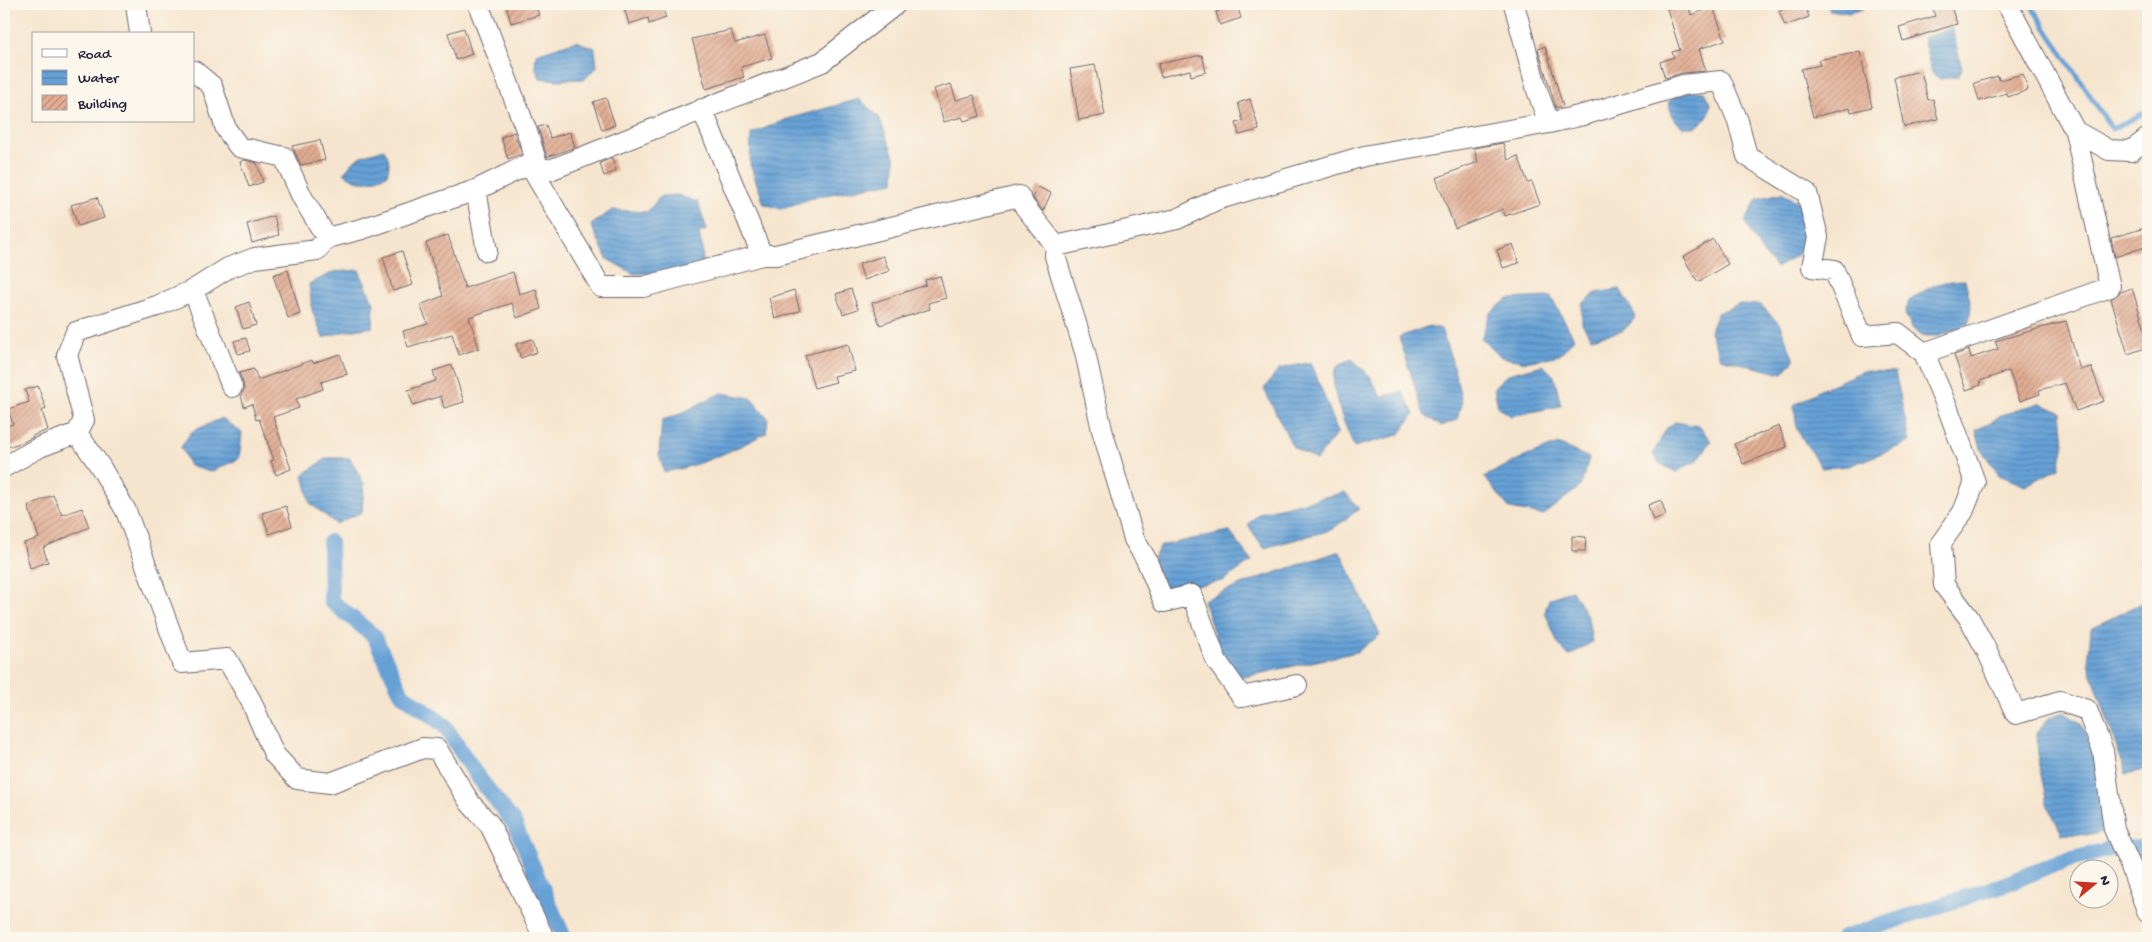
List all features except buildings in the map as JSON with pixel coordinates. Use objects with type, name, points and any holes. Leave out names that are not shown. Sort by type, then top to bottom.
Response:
[{"type":"street","points":[[136,4],[140,32]]},
{"type":"street","points":[[478,4],[527,132],[534,165],[601,287],[642,287],[762,255],[776,255],[1019,196],[1025,207],[1056,246],[1055,256],[1084,352],[1102,430],[1131,530],[1146,559],[1164,602],[1192,595],[1216,660],[1242,697],[1297,685]]},
{"type":"street","points":[[4,466],[40,447],[77,434],[84,420],[67,354],[76,332],[158,306],[193,290],[228,268],[255,258],[317,250],[327,238],[476,190],[534,165],[550,170],[822,62],[896,4]]},
{"type":"street","points":[[1514,4],[1537,90],[1549,123]]},
{"type":"street","points":[[1924,353],[2110,287],[2075,130],[2007,4]]},
{"type":"street","points":[[195,72],[212,86],[226,129],[239,147],[284,157],[302,197],[327,238]]},
{"type":"street","points":[[1056,246],[1177,219],[1216,200],[1364,156],[1549,123],[1587,114],[1683,85],[1722,81],[1738,122],[1748,156],[1764,168],[1807,193],[1818,236],[1812,267],[1834,270],[1862,336],[1898,333],[1924,353],[1948,409],[1975,482],[1963,512],[1941,543],[1944,585],[1969,618],[1987,651],[2016,714],[2060,701],[2088,710],[2104,751],[2114,829],[2132,867],[2148,912]]},
{"type":"street","points":[[702,109],[762,255]]},
{"type":"street","points":[[2075,130],[2110,150],[2132,150],[2148,138]]},
{"type":"street","points":[[476,190],[487,251]]},
{"type":"street","points":[[193,290],[232,387]]},
{"type":"street","points":[[77,434],[100,466],[126,511],[182,662],[226,659],[251,701],[274,754],[298,779],[330,783],[423,748],[437,749],[470,803],[490,825],[544,938]]},
{"type":"water","points":[[1827,4],[1866,4],[1863,9],[1849,13],[1830,10]]},
{"type":"water","points":[[1952,28],[1962,69],[1959,76],[1940,79],[1932,73],[1923,38]]},
{"type":"water","points":[[576,41],[595,48],[597,67],[585,79],[556,80],[540,78],[535,66],[536,54]]},
{"type":"water","points":[[1691,91],[1705,92],[1711,103],[1709,115],[1697,127],[1682,127],[1673,118],[1668,102],[1677,96]]},
{"type":"water","points":[[859,99],[879,117],[895,159],[894,182],[815,197],[781,209],[764,204],[750,164],[751,134],[787,119]]},
{"type":"water","points":[[384,149],[389,162],[387,175],[365,182],[355,180],[344,173],[361,156]]},
{"type":"water","points":[[1781,193],[1808,206],[1810,230],[1807,245],[1803,250],[1776,268],[1760,249],[1745,222],[1757,199]]},
{"type":"water","points":[[677,195],[698,202],[707,230],[699,233],[703,262],[676,272],[634,274],[607,259],[591,225],[612,210],[647,212],[661,196]]},
{"type":"water","points":[[359,270],[374,304],[373,327],[342,332],[323,338],[312,310],[309,284],[334,272]]},
{"type":"water","points":[[1965,280],[1971,305],[1969,324],[1939,336],[1922,336],[1913,329],[1905,314],[1909,301],[1935,285]]},
{"type":"water","points":[[1620,289],[1636,317],[1623,331],[1591,338],[1582,324],[1582,304],[1596,293]]},
{"type":"water","points":[[1551,297],[1574,338],[1560,355],[1526,362],[1501,357],[1481,339],[1490,313],[1508,299]]},
{"type":"water","points":[[1740,304],[1761,305],[1780,325],[1794,360],[1782,374],[1720,358],[1710,331],[1717,313]]},
{"type":"water","points":[[1429,326],[1441,329],[1462,401],[1457,420],[1441,426],[1424,415],[1399,337]]},
{"type":"water","points":[[1352,359],[1370,376],[1381,397],[1402,391],[1414,414],[1399,435],[1354,447],[1335,393],[1334,382],[1334,373],[1338,366]]},
{"type":"water","points":[[1311,362],[1338,432],[1316,460],[1293,447],[1264,389],[1279,369]]},
{"type":"water","points":[[1543,365],[1554,376],[1561,406],[1511,416],[1498,407],[1494,387],[1508,374]]},
{"type":"water","points":[[1863,371],[1895,372],[1910,442],[1849,466],[1821,468],[1797,430],[1794,405],[1822,389]]},
{"type":"water","points":[[722,393],[751,398],[768,418],[766,433],[717,457],[691,466],[664,472],[659,454],[662,420],[677,415]]},
{"type":"water","points":[[2039,403],[2061,412],[2064,444],[2059,468],[2025,486],[1999,475],[1981,449],[1976,430],[2005,414]]},
{"type":"water","points":[[222,418],[242,433],[239,459],[210,472],[190,466],[181,447],[191,432]]},
{"type":"water","points":[[1675,422],[1699,426],[1711,441],[1698,460],[1676,472],[1659,463],[1653,454],[1666,429]]},
{"type":"water","points":[[1558,444],[1589,458],[1581,486],[1543,515],[1510,509],[1484,477],[1517,460]]},
{"type":"water","points":[[327,458],[350,458],[364,484],[362,512],[336,524],[310,503],[303,475]]},
{"type":"water","points":[[1345,492],[1359,509],[1331,530],[1264,548],[1248,525],[1259,513]]},
{"type":"water","points":[[1229,531],[1252,561],[1223,581],[1165,591],[1153,560],[1160,546]]},
{"type":"water","points":[[1340,551],[1380,635],[1357,652],[1240,678],[1220,652],[1203,600],[1262,577]]},
{"type":"water","points":[[1572,590],[1588,618],[1592,642],[1569,656],[1558,644],[1545,612],[1549,599]]},
{"type":"water","points":[[2148,600],[2148,769],[2126,774],[2088,663],[2091,628]]},
{"type":"water","points":[[2063,712],[2081,723],[2098,767],[2104,831],[2091,835],[2062,834],[2047,804],[2038,760],[2037,732],[2049,718]]},
{"type":"waterway","points":[[2030,4],[2112,129],[2148,111]]},
{"type":"waterway","points":[[330,542],[331,601],[374,636],[402,694],[444,725],[475,773],[514,823],[564,938]]},
{"type":"waterway","points":[[1843,938],[2005,884],[2055,864],[2114,848],[2148,848]]}]
